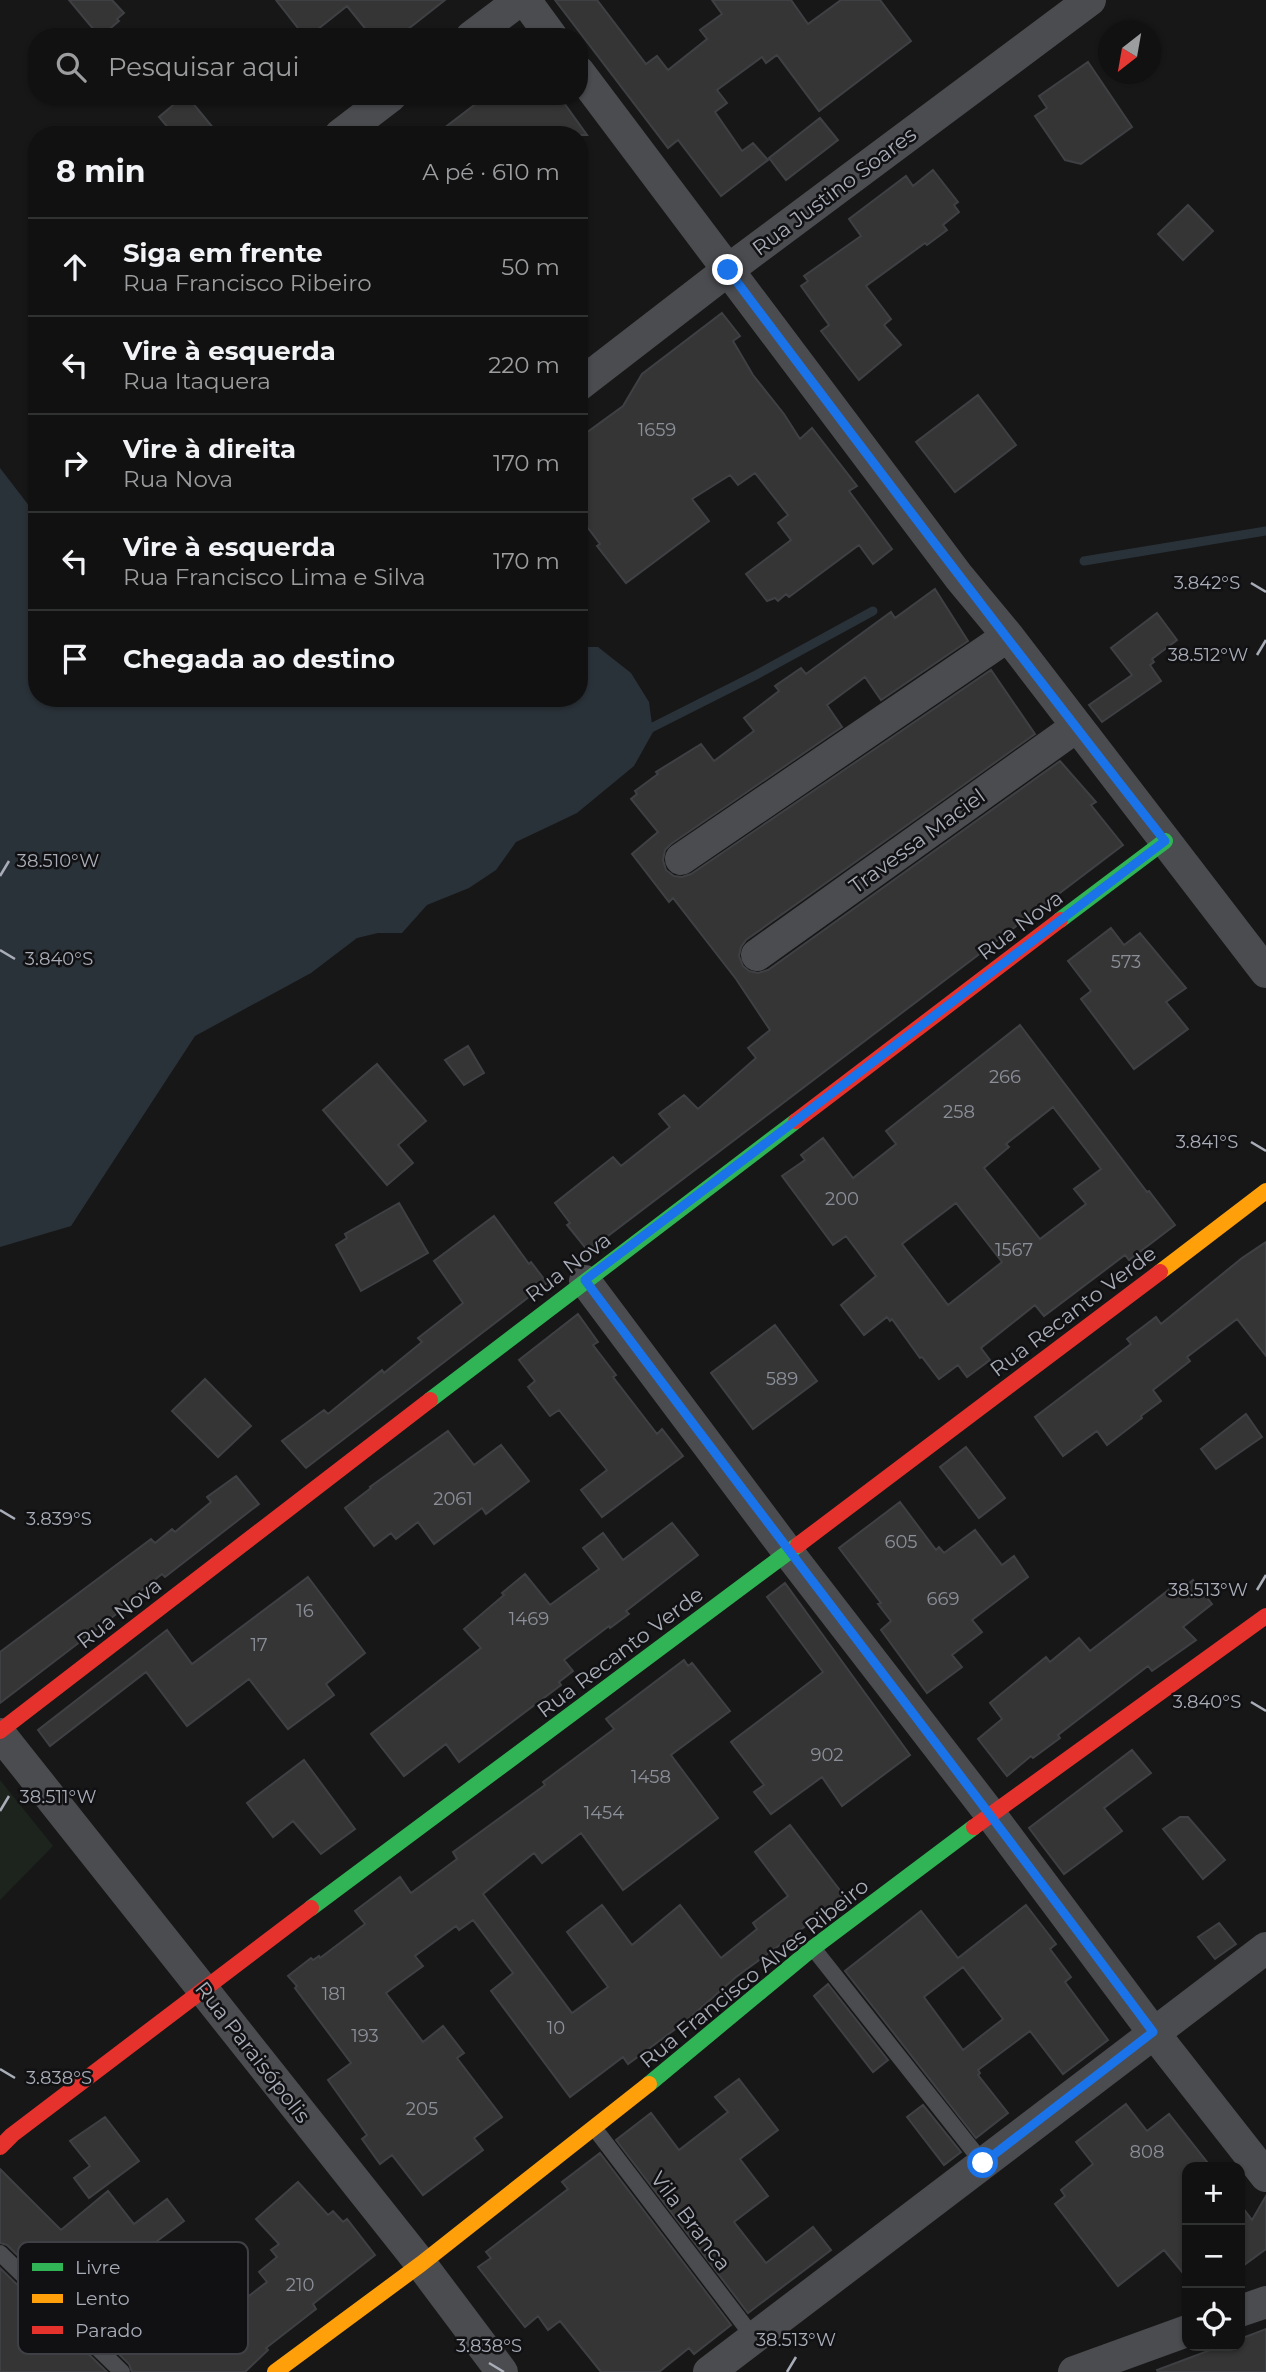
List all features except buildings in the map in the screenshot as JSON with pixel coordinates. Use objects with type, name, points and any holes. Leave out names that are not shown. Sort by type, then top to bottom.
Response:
[{"type":"street","points":[[484,28],[523,0],[545,28]]},
{"type":"street","name":"Rua Justino Soares","points":[[588,378],[1090,0]]},
{"type":"street","points":[[588,84],[950,566],[1008,636],[1266,972]]},
{"type":"street","points":[[352,126],[379,105]]},
{"type":"street","points":[[681,859],[1008,636]]},
{"type":"street","name":"Travessa Maciel","points":[[757,955],[1076,727]]},
{"type":"street","name":"Rua Nova","points":[[0,1733],[585,1280],[1165,841]]},
{"type":"street","name":"Rua Recanto Verde","points":[[0,2147],[22,2127],[203,1989],[1266,1191]]},
{"type":"street","points":[[585,1280],[788,1552],[991,1815],[1153,2032],[1266,2176]]},
{"type":"street","name":"Rua Francisco Alves Ribeiro","points":[[275,2372],[421,2264],[594,2129],[813,1948],[1266,1616]]},
{"type":"street","name":"Rua Paraisópolis","points":[[0,1733],[421,2264],[502,2372]]},
{"type":"street","points":[[709,2372],[1266,1948]]},
{"type":"street","points":[[1245,2310],[1266,2302]]},
{"type":"street","points":[[1074,2372],[1182,2333]]},
{"type":"lane","points":[[813,1948],[983,2163]]},
{"type":"lane","name":"Vila Branca","points":[[594,2129],[754,2338]]},
{"type":"lane","points":[[0,2253],[18,2271]]},
{"type":"lane","points":[[104,2354],[122,2372]]},
{"type":"shaded area","points":[[0,468],[28,504],[28,707],[588,707],[588,647],[598,647],[631,673],[649,702],[653,732],[634,766],[577,813],[516,842],[496,870],[469,888],[427,905],[402,933],[378,933],[357,938],[311,973],[195,1036],[71,1226],[0,1247]]},
{"type":"shaded area","points":[[0,1780],[53,1846],[0,1900]]},
{"type":"waterway","points":[[1084,561],[1266,531]]},
{"type":"waterway","points":[[643,732],[756,675],[873,611]]},
{"type":"traffic: fast","points":[[1060,920],[1165,841]]},
{"type":"traffic: fast","points":[[430,1400],[796,1121]]},
{"type":"traffic: fast","points":[[311,1908],[798,1545]]},
{"type":"traffic: fast","points":[[649,2084],[813,1948],[974,1827]]},
{"type":"traffic: slow","points":[[1160,1272],[1266,1191]]},
{"type":"traffic: slow","points":[[275,2372],[421,2264],[649,2084]]},
{"type":"traffic: jam","points":[[796,1121],[1060,920]]},
{"type":"traffic: jam","points":[[798,1545],[1160,1272]]},
{"type":"traffic: jam","points":[[0,1731],[430,1400]]},
{"type":"traffic: jam","points":[[974,1827],[1266,1616]]},
{"type":"traffic: jam","points":[[0,2147],[12,2135],[311,1908]]},
{"type":"route","points":[[728,270],[959,577],[1008,636],[1165,841],[585,1280],[1153,2032],[983,2163]]}]
